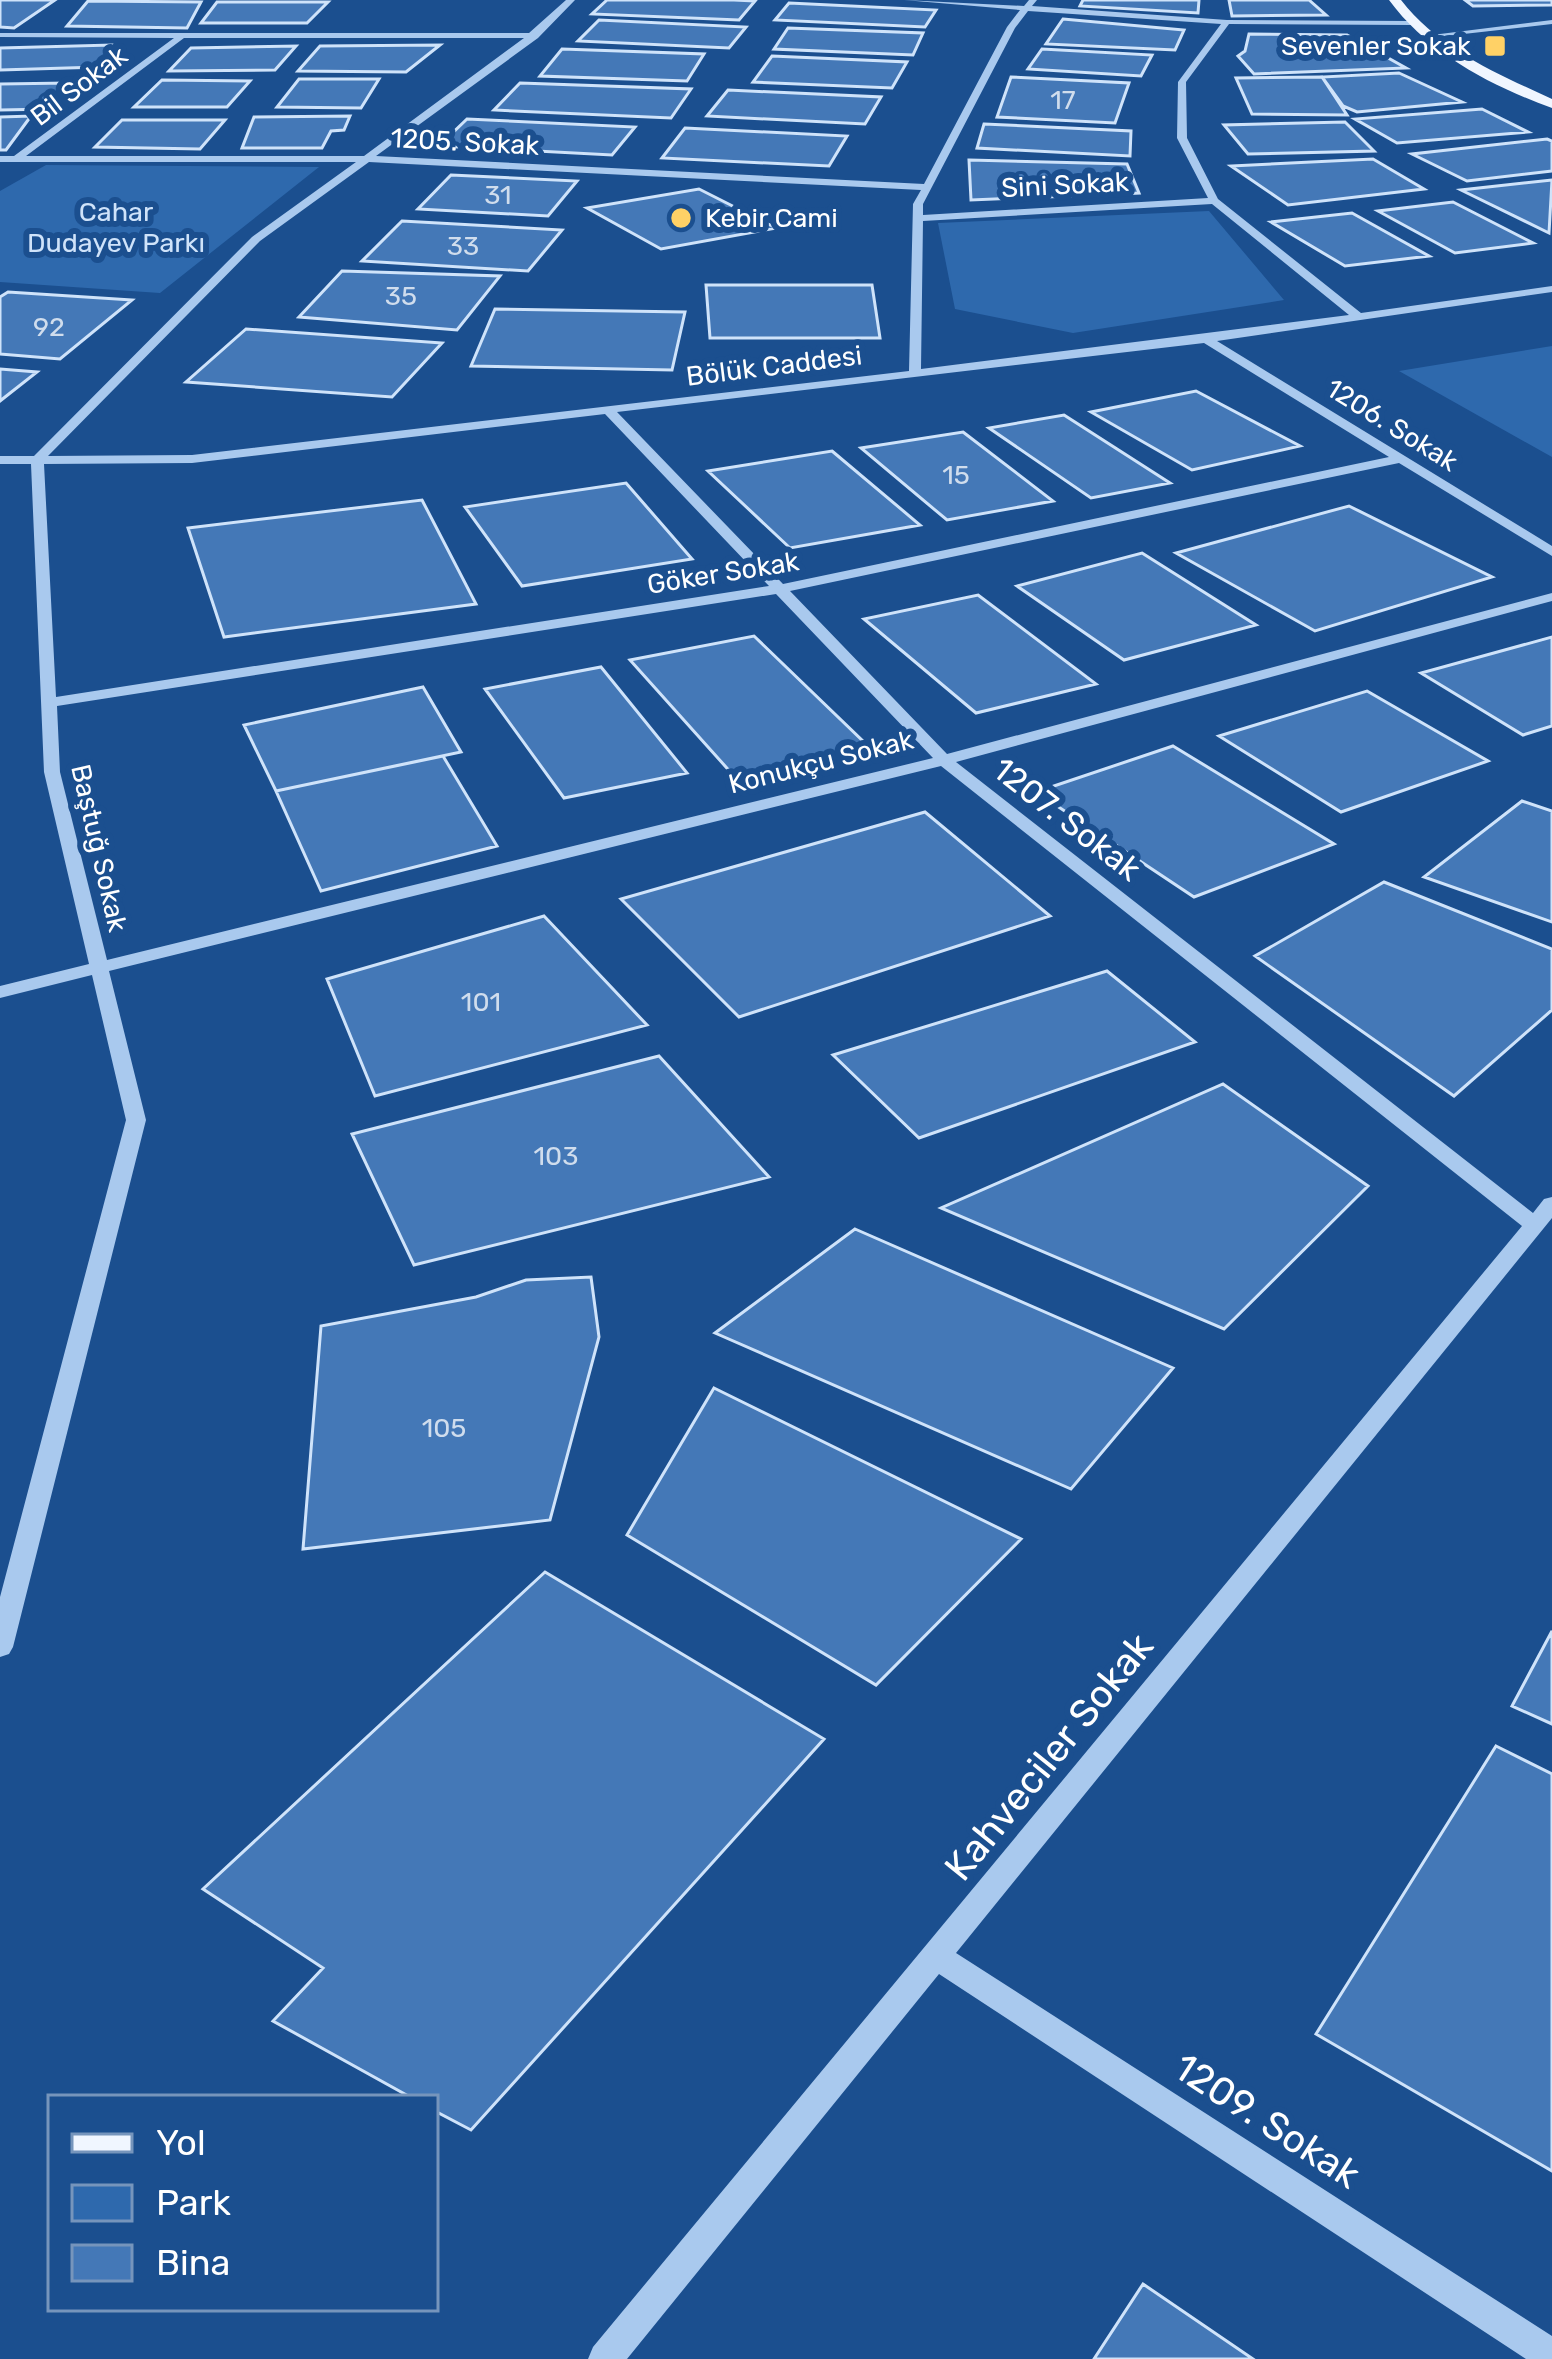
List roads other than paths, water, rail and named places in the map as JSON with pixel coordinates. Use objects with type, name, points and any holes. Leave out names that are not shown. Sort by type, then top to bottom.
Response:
[{"type":"main road","points":[[1395,0],[1410,23],[1455,56],[1552,104]]},
{"type":"street","points":[[37,460],[256,239],[535,36],[571,0]]},
{"type":"street","points":[[908,0],[1030,3],[1227,22],[1410,23]]},
{"type":"street","points":[[915,374],[918,218],[927,187],[1011,27],[1030,3]]},
{"type":"street","points":[[1227,22],[1182,82],[1182,138],[1214,200],[1359,317]]},
{"type":"street","points":[[1428,36],[1552,22]]},
{"type":"street","name":"Bil Sokak","points":[[0,171],[184,34]]},
{"type":"street","points":[[0,35],[535,36]]},
{"type":"street","name":"1205. Sokak","points":[[0,159],[368,158],[927,187]]},
{"type":"street","name":"Sini Sokak","points":[[918,218],[1214,200]]},
{"type":"street","name":"Bölük Caddesi","points":[[0,460],[192,459],[1206,339],[1552,289]]},
{"type":"street","name":"1206. Sokak","points":[[1206,339],[1552,552]]},
{"type":"street","name":"1207. Sokak","points":[[608,410],[944,760],[1544,1215]]},
{"type":"street","name":"Göker Sokak","points":[[48,703],[780,590],[1400,458]]},
{"type":"street","name":"Baştuğ Sokak","points":[[0,1646],[136,1120],[52,772],[37,460]]},
{"type":"street","name":"Konukçu Sokak","points":[[0,992],[98,964],[944,760],[1552,597]]},
{"type":"street","name":"Kahveciler Sokak","points":[[605,2359],[1544,1215]]},
{"type":"street","name":"1209. Sokak","points":[[936,1956],[1552,2356]]},
{"type":"place","name":"Sevenler Sokak","points":[[1495,46]]},
{"type":"place","name":"Kebir Cami","points":[[681,218]]},
{"type":"park label","name":"Cahar Dudayev Parkı","points":[[116,228]]}]
